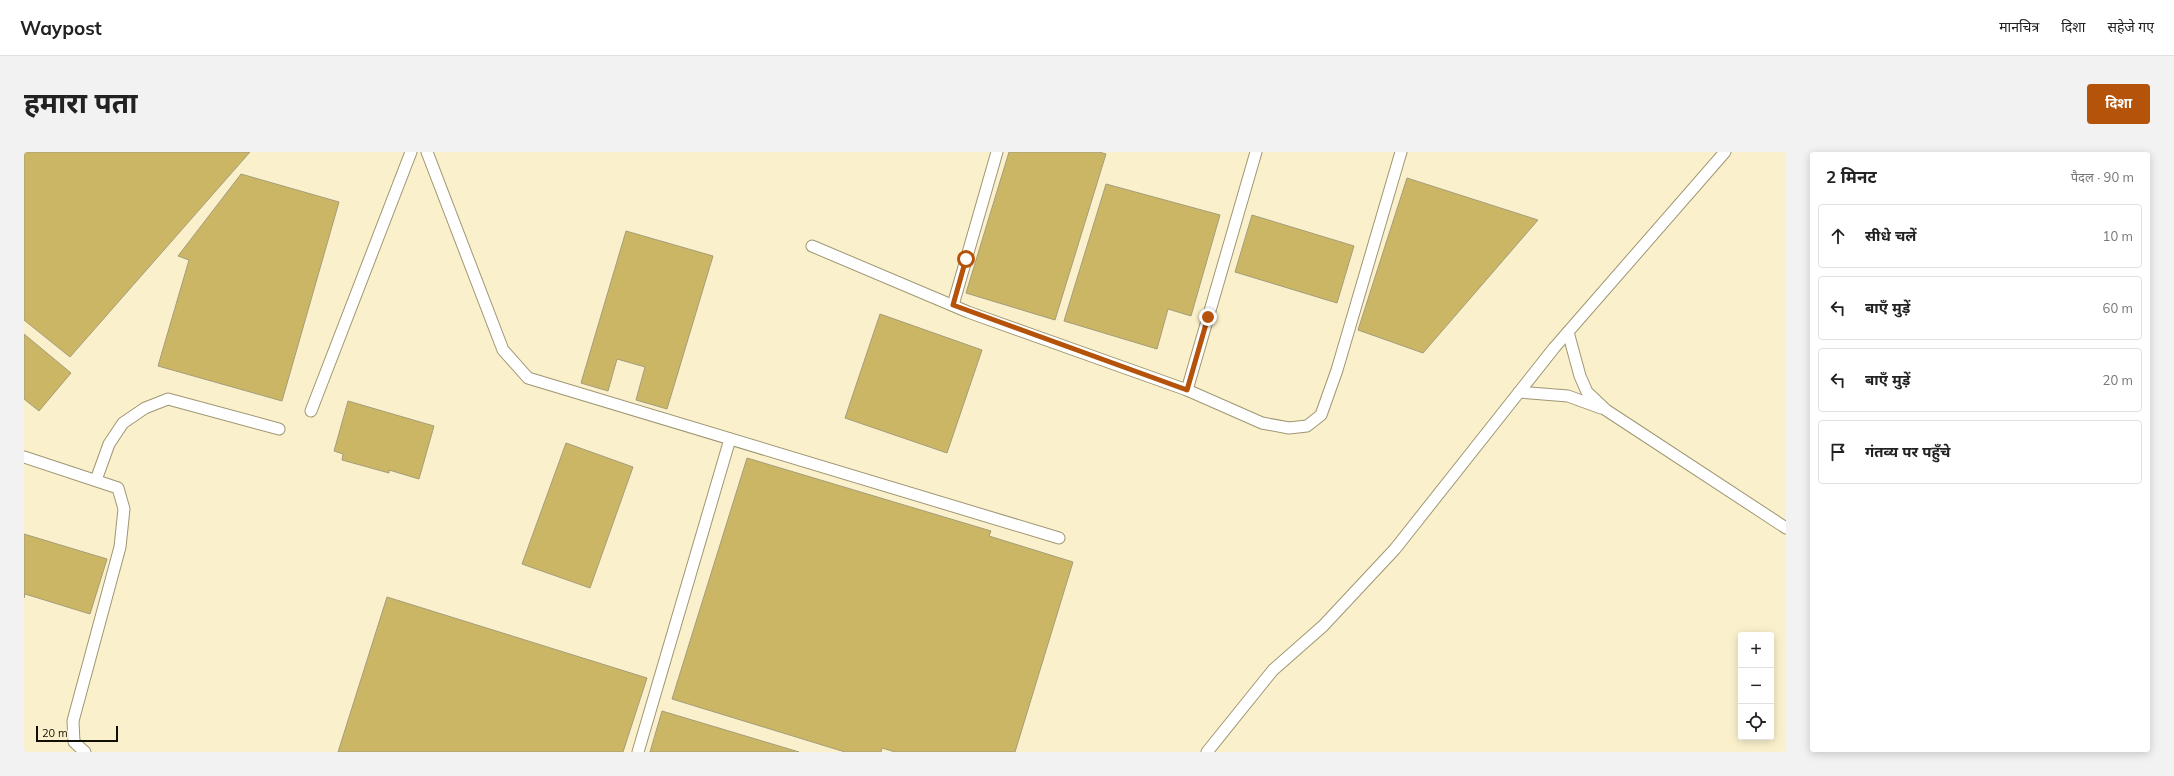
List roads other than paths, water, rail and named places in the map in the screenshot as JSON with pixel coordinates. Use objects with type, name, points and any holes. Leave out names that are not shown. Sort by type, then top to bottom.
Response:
[{"type":"lane","points":[[311,411],[411,152]]},
{"type":"lane","points":[[427,152],[503,350],[528,378],[1059,538]]},
{"type":"lane","points":[[953,305],[997,152]]},
{"type":"lane","points":[[1187,390],[1256,152]]},
{"type":"lane","points":[[812,246],[953,305],[1187,390],[1262,423],[1289,428],[1307,426],[1321,415],[1337,370],[1401,152]]},
{"type":"lane","points":[[1207,752],[1273,670],[1323,626],[1395,549],[1568,332],[1725,152]]},
{"type":"lane","points":[[1568,332],[1580,376],[1587,392],[1606,410],[1786,528]]},
{"type":"lane","points":[[1519,392],[1568,396],[1606,410]]},
{"type":"lane","points":[[96,480],[109,444],[123,423],[145,408],[168,400],[279,428]]},
{"type":"lane","points":[[638,752],[730,439]]},
{"type":"lane","points":[[24,457],[118,488],[124,509],[120,548],[73,721],[74,742],[84,752]]}]
